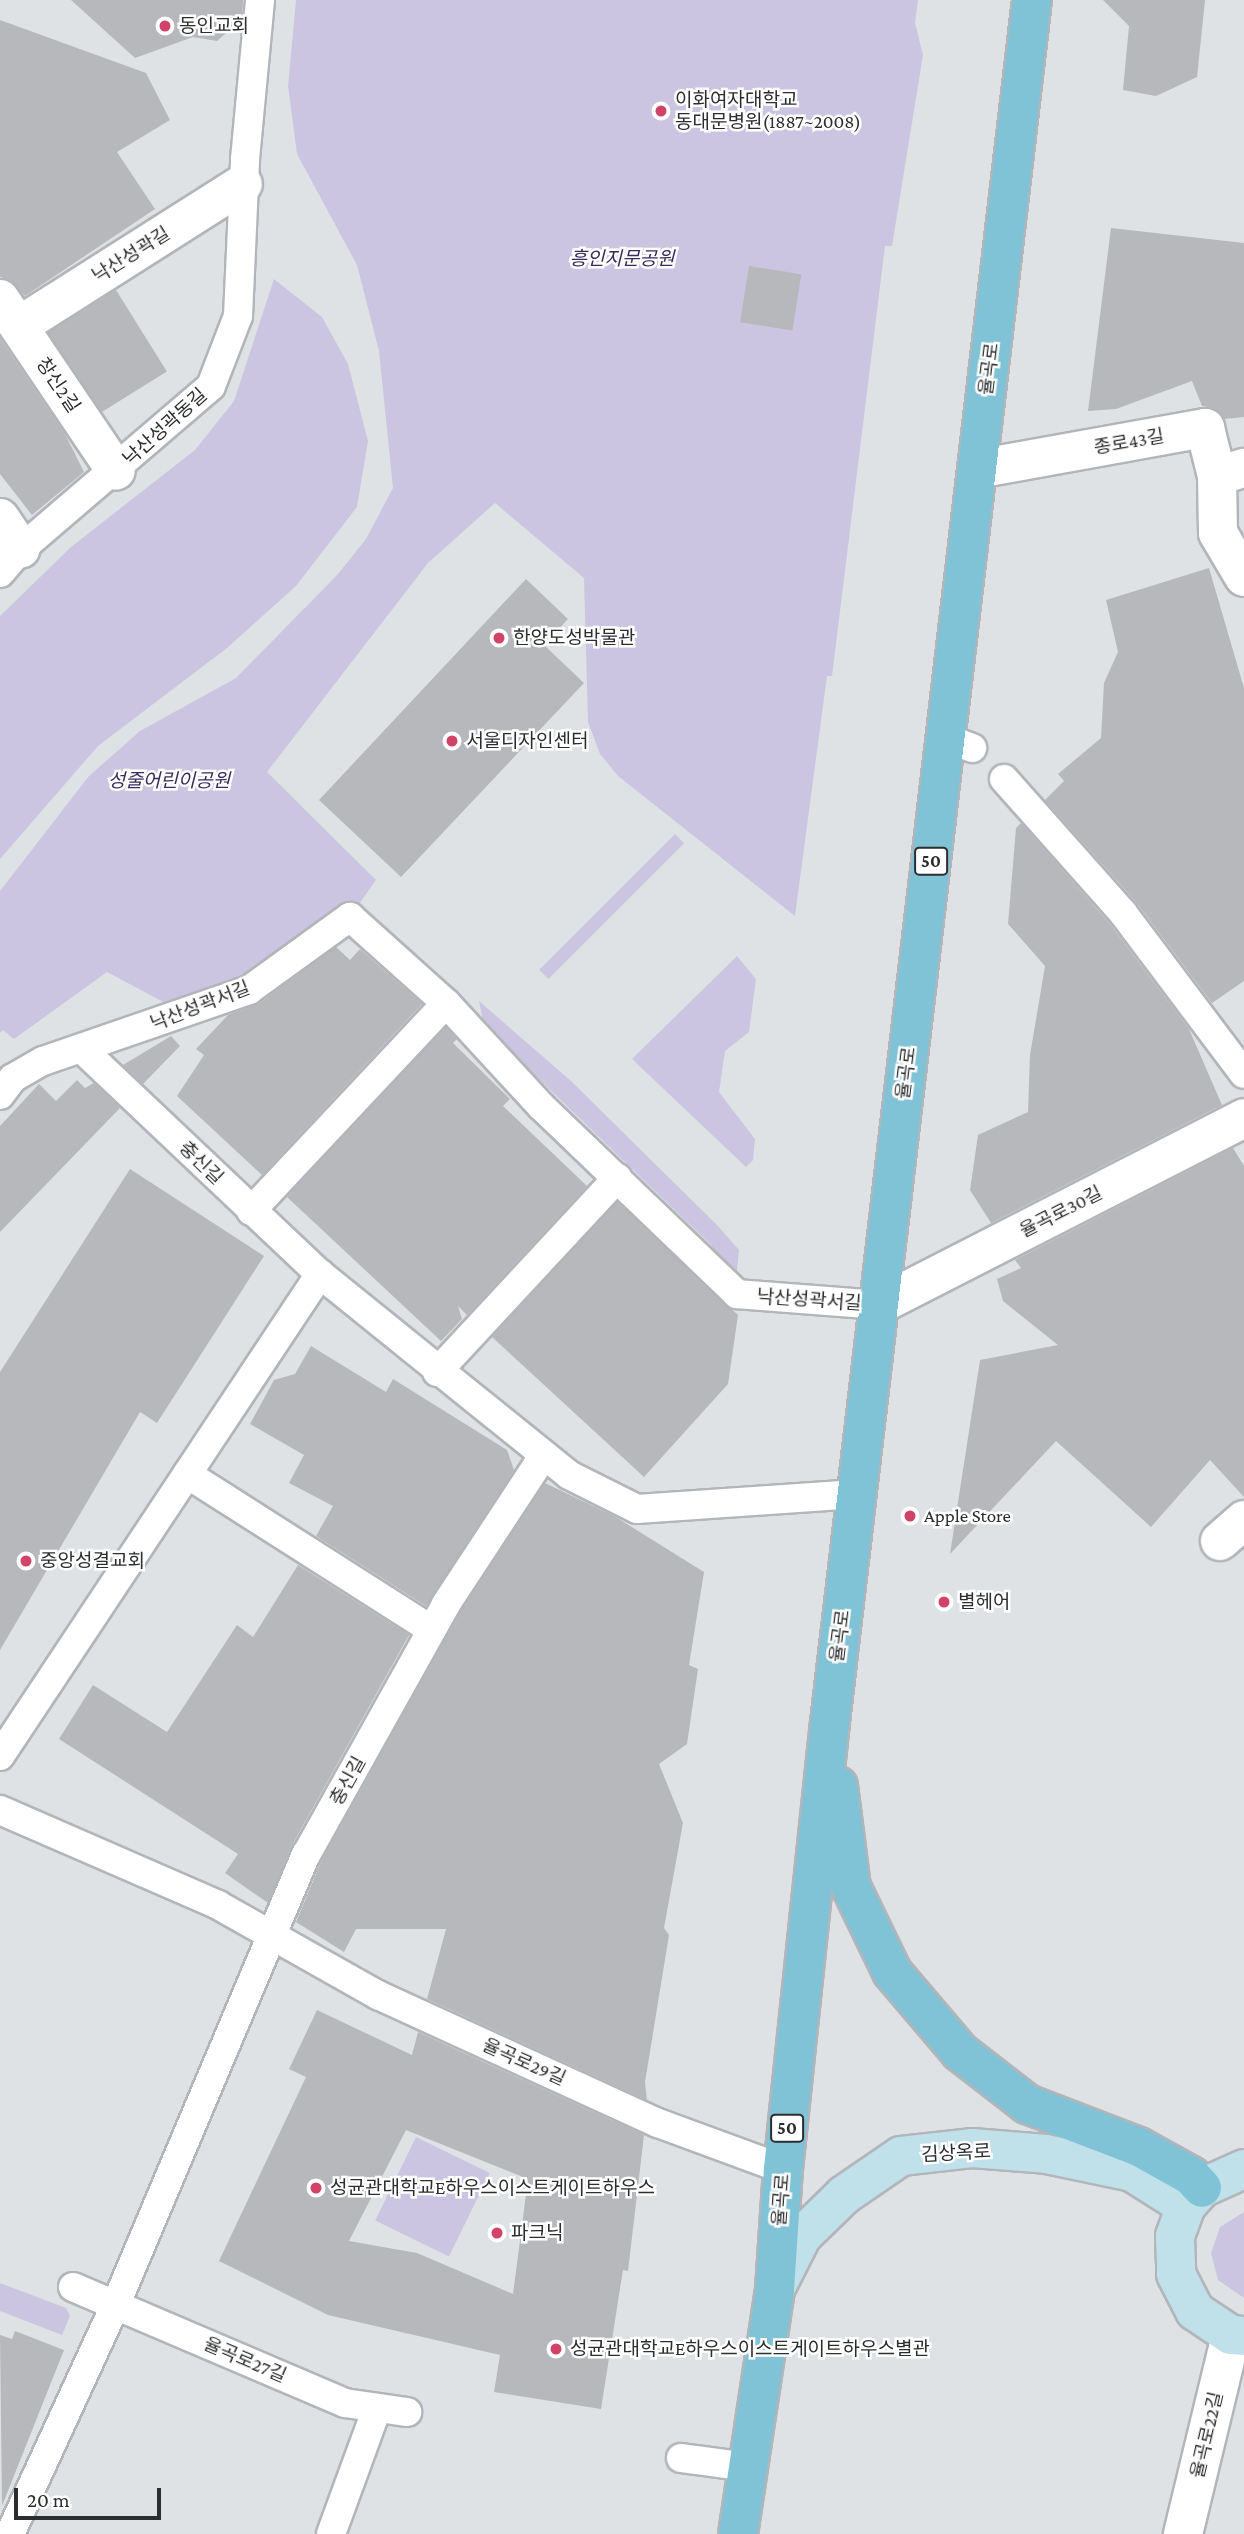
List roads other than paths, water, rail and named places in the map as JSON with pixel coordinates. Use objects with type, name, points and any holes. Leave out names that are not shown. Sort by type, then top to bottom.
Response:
[{"type":"main road","name":"율곡로","points":[[738,2534],[775,2289],[783,2169],[830,1722],[879,1305],[959,743],[977,469],[1032,0]]},
{"type":"main road","points":[[830,1722],[850,1887],[892,1972],[960,2052],[1027,2104],[1139,2147],[1191,2176],[1194,2197]]},
{"type":"street","name":"낙산성곽길","points":[[9,312],[243,184]]},
{"type":"street","name":"창신2길","points":[[9,312],[116,471]]},
{"type":"street","name":"종로43길","points":[[977,469],[1205,428],[1231,472]]},
{"type":"street","points":[[1231,472],[1218,533],[1244,577]]},
{"type":"street","name":"낙산성곽동길","points":[[0,518],[10,561]]},
{"type":"street","name":"율곡로30길","points":[[879,1305],[1244,1118]]},
{"type":"street","name":"김상옥로","points":[[775,2289],[802,2236],[844,2195],[901,2156],[972,2148],[1046,2154],[1132,2172],[1194,2197]]},
{"type":"street","points":[[1237,2336],[1195,2311],[1176,2274],[1175,2236],[1194,2197],[1244,2169]]},
{"type":"street","name":"율곡로22길","points":[[1183,2534],[1237,2336]]},
{"type":"lane","points":[[243,184],[260,0]]},
{"type":"lane","name":"낙산성곽동길","points":[[10,561],[211,386],[238,316],[243,184]]},
{"type":"lane","points":[[1004,779],[1123,914],[1244,1073]]},
{"type":"lane","name":"낙산성곽서길","points":[[0,1094],[13,1078],[43,1061],[83,1050],[249,990],[350,917],[446,1003],[541,1105],[737,1294],[879,1305]]},
{"type":"lane","points":[[251,1211],[446,1003]]},
{"type":"lane","name":"충신길","points":[[83,1050],[320,1274],[437,1372],[569,1475],[637,1509],[856,1494]]},
{"type":"lane","points":[[437,1372],[617,1178]]},
{"type":"lane","points":[[0,1756],[320,1274]]},
{"type":"lane","name":"충신길","points":[[272,1937],[306,1855],[432,1630],[544,1455]]},
{"type":"lane","points":[[187,1474],[432,1630]]},
{"type":"lane","name":"율곡로29길","points":[[0,1810],[218,1905],[378,1995],[634,2112],[783,2169]]},
{"type":"lane","points":[[10,2534],[116,2304],[272,1937]]},
{"type":"lane","name":"율곡로27길","points":[[73,2287],[345,2403],[407,2412]]},
{"type":"lane","points":[[331,2534],[377,2408]]},
{"type":"lane","points":[[681,2458],[748,2467]]},
{"type":"place","name":"동인교회","points":[[165,26]]},
{"type":"place","name":"이화여자대학교 동대문병원(1887~2008)","points":[[661,111]]},
{"type":"place","name":"한양도성박물관","points":[[499,638]]},
{"type":"place","name":"서울디자인센터","points":[[452,741]]},
{"type":"place","name":"Apple Store","points":[[910,1516]]},
{"type":"place","name":"중앙성결교회","points":[[26,1561]]},
{"type":"place","name":"별헤어","points":[[944,1602]]},
{"type":"place","name":"성균관대학교E하우스이스트게이트하우스","points":[[316,2188]]},
{"type":"place","name":"파크닉","points":[[497,2233]]},
{"type":"place","name":"성균관대학교E하우스이스트게이트하우스별관","points":[[556,2349]]},
{"type":"park label","name":"흥인지문공원","points":[[622,259]]},
{"type":"park label","name":"성줄어린이공원","points":[[169,781]]}]
